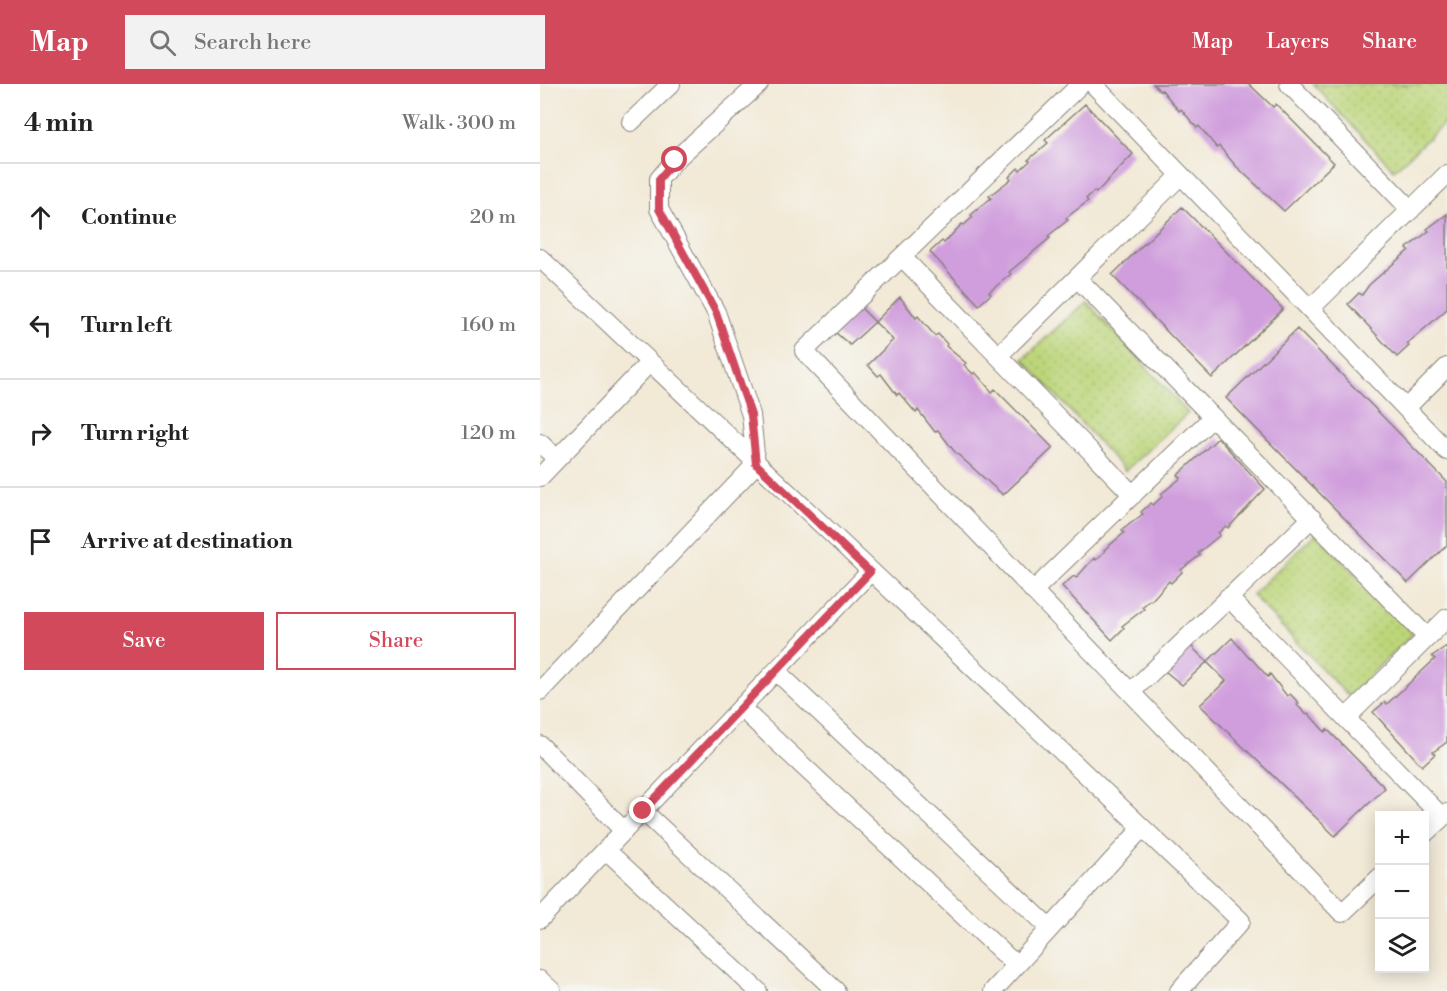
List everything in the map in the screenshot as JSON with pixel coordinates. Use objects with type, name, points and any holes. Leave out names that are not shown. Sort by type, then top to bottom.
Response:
[{"type":"street","points":[[631,122],[670,84]]},
{"type":"street","points":[[756,464],[748,405],[716,312],[659,209],[659,179],[675,160],[759,84]]},
{"type":"street","points":[[1081,84],[804,351],[1342,914],[1375,882]]},
{"type":"street","points":[[1093,84],[1447,451]]},
{"type":"street","points":[[1289,84],[1411,210]]},
{"type":"street","points":[[1310,309],[1447,174]]},
{"type":"street","points":[[998,356],[1181,175]]},
{"type":"street","points":[[902,257],[1133,495]]},
{"type":"street","points":[[540,258],[1241,921],[1179,991]]},
{"type":"street","points":[[1077,278],[1427,637]]},
{"type":"street","points":[[540,477],[650,362]]},
{"type":"street","points":[[1406,408],[1447,367]]},
{"type":"street","points":[[1033,591],[1213,417]]},
{"type":"street","points":[[540,443],[557,459]]},
{"type":"street","points":[[540,691],[756,464]]},
{"type":"street","points":[[1131,692],[1312,518]]},
{"type":"street","points":[[540,919],[870,572]]},
{"type":"street","points":[[1228,597],[1444,815],[1429,830]]},
{"type":"street","points":[[1346,718],[1447,618]]},
{"type":"street","points":[[776,671],[1050,928]]},
{"type":"street","points":[[741,708],[1016,965]]},
{"type":"street","points":[[540,745],[624,831]]},
{"type":"street","points":[[643,811],[836,991]]},
{"type":"street","points":[[993,991],[1142,828]]},
{"type":"street","points":[[606,850],[758,991]]},
{"type":"street","points":[[540,980],[552,991]]},
{"type":"green space","points":[[1313,84],[1447,84],[1447,121],[1394,170]]},
{"type":"green space","points":[[1086,301],[1188,413],[1125,471],[1023,359]]},
{"type":"green space","points":[[1316,533],[1413,634],[1348,696],[1252,595]]},
{"type":"building","points":[[1153,84],[1249,84],[1273,107],[1276,104],[1334,163],[1284,211],[1236,166],[1219,146],[1217,148],[1199,126],[1197,128],[1181,109],[1179,111],[1162,90],[1160,91]]},
{"type":"building","points":[[1085,104],[1133,154],[1096,193],[1094,191],[1086,199],[1088,201],[1048,236],[1050,238],[1009,272],[1011,274],[989,292],[991,294],[979,305],[930,252],[942,241],[944,243],[962,224],[964,225],[973,217],[971,215],[991,198],[989,196],[1011,179],[1009,177],[1018,168],[1020,170],[1030,161],[1028,160],[1048,143],[1045,140]]},
{"type":"building","points":[[1182,207],[1283,309],[1212,378],[1112,275]]},
{"type":"building","points":[[1447,214],[1447,309],[1407,344],[1409,346],[1397,357],[1348,304],[1359,293],[1362,295],[1369,285],[1409,250],[1407,248]]},
{"type":"building","points":[[900,297],[916,318],[918,316],[935,336],[938,334],[947,344],[946,346],[966,363],[964,365],[973,374],[975,372],[992,392],[995,389],[1053,448],[1003,495],[954,451],[938,430],[935,432],[918,410],[916,413],[899,393],[897,395],[881,374],[878,376],[868,365],[893,340],[875,322]]},
{"type":"building","points":[[854,301],[875,322],[850,345],[828,326]]},
{"type":"building","points":[[1297,329],[1447,482],[1447,545],[1408,583],[1226,398]]},
{"type":"building","points":[[1218,438],[1265,489],[1228,528],[1226,526],[1218,533],[1220,535],[1198,553],[1200,555],[1181,570],[1182,572],[1171,583],[1169,581],[1151,601],[1142,607],[1144,609],[1122,626],[1124,628],[1112,640],[1062,586],[1074,576],[1076,578],[1094,558],[1096,560],[1124,533],[1122,530],[1143,514],[1141,512],[1151,503],[1153,505],[1163,496],[1161,494],[1181,478],[1178,475]]},
{"type":"building","points":[[1232,638],[1268,677],[1270,674],[1287,696],[1290,694],[1306,714],[1308,713],[1325,732],[1327,729],[1385,788],[1335,836],[1200,705],[1226,681],[1207,662]]},
{"type":"building","points":[[1187,642],[1207,662],[1182,685],[1160,667]]},
{"type":"building","points":[[1447,646],[1447,742],[1433,752],[1435,754],[1422,766],[1373,712],[1385,702],[1387,704],[1435,659],[1432,656]]},
{"type":"route","points":[[643,811],[870,572],[756,464],[751,415],[716,312],[659,209],[659,179],[675,160]]}]
